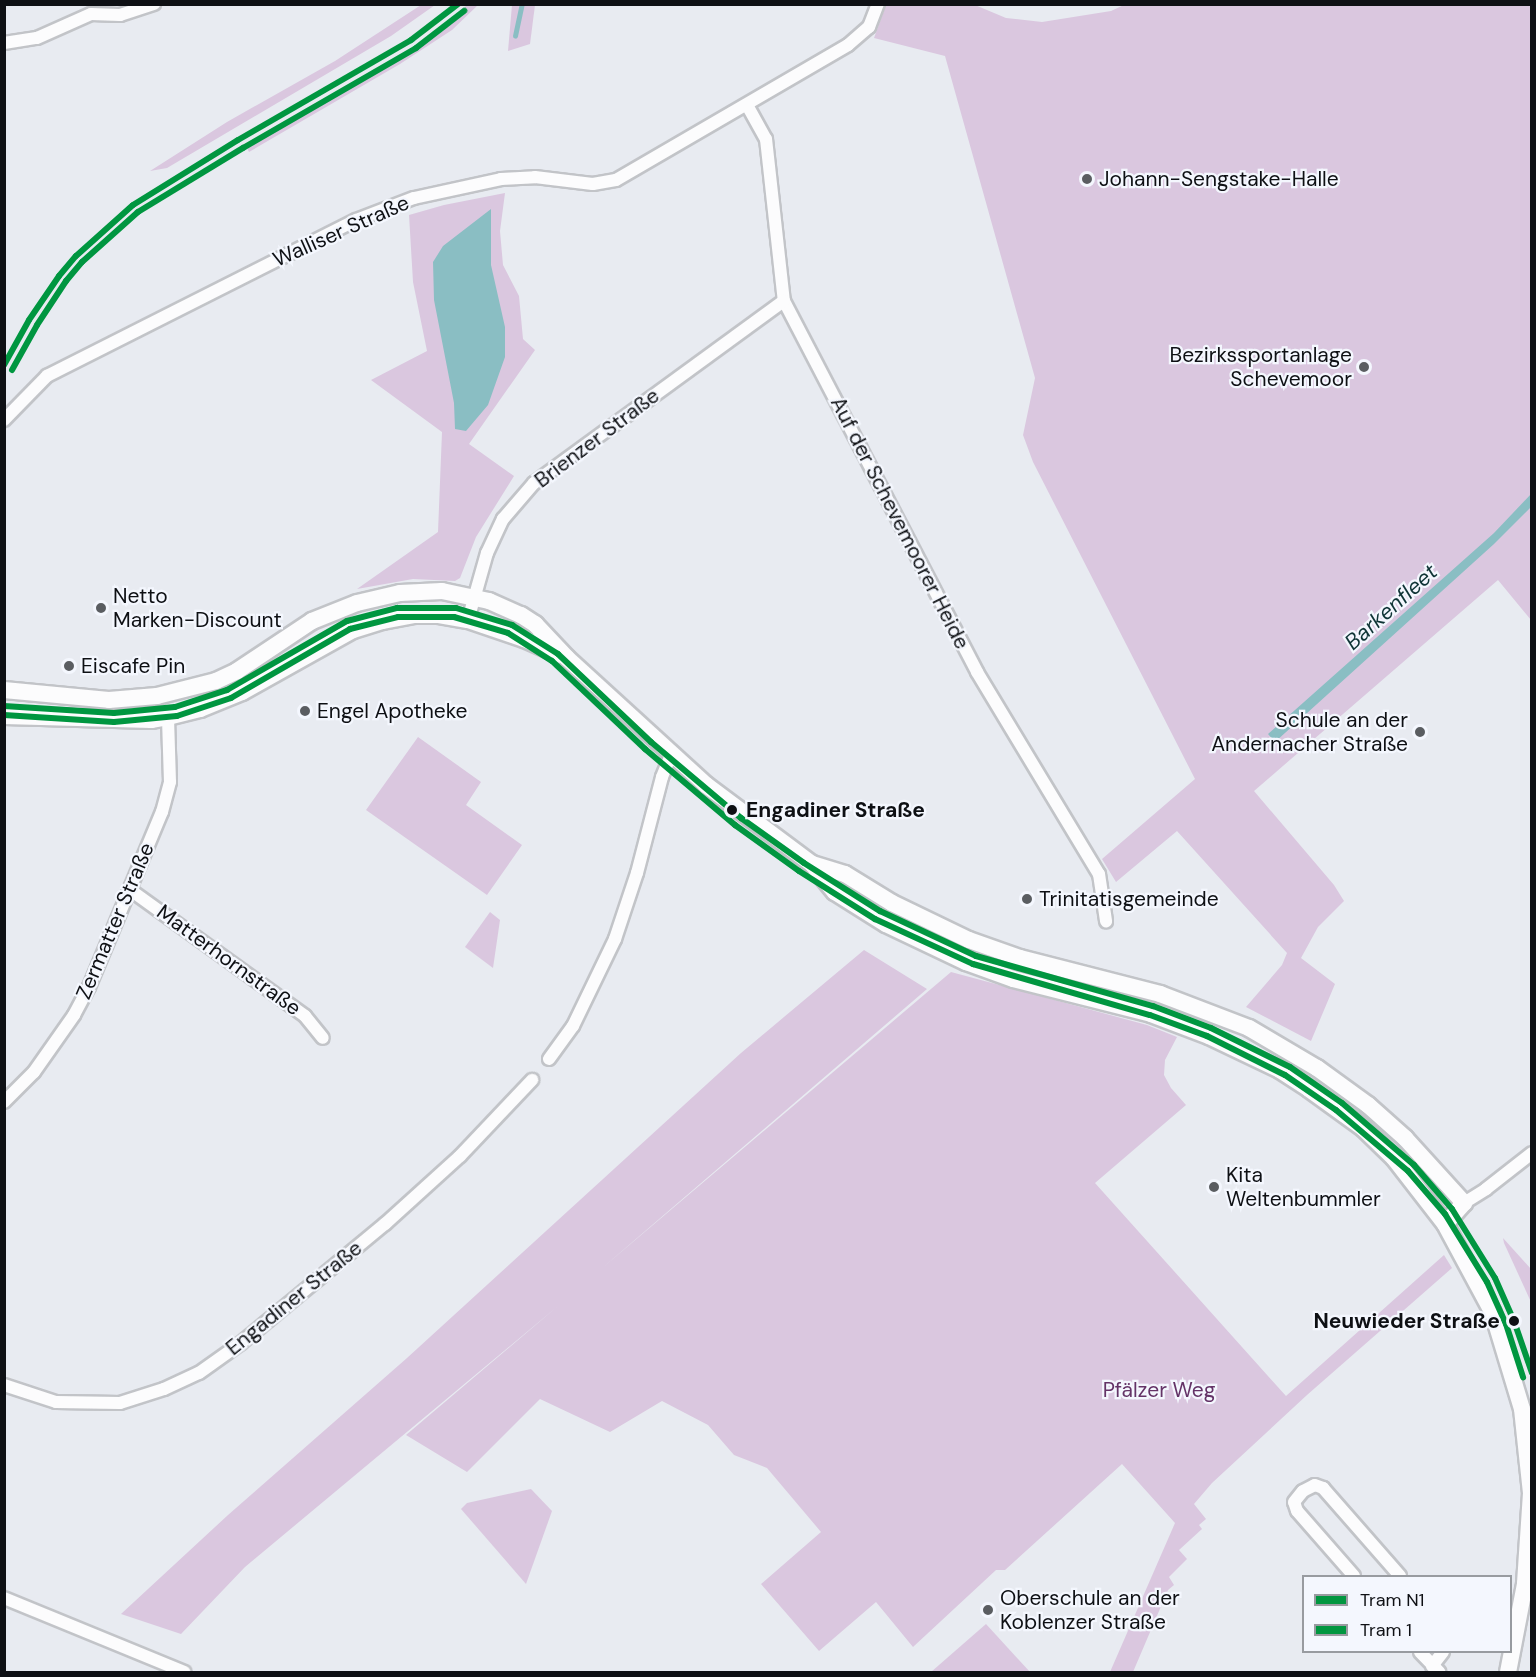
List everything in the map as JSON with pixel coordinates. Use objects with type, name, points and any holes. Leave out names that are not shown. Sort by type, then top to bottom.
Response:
[{"type":"street","points":[[4,43],[37,38],[91,14],[120,15],[154,4]]},
{"type":"street","name":"Walliser Straße","points":[[4,420],[47,376],[61,368],[356,220],[414,198],[501,179],[535,177],[593,184],[616,180],[848,45],[869,27],[878,4]]},
{"type":"street","name":"Auf der Schevemoorer Heide","points":[[747,105],[766,139],[784,302],[977,672],[1099,874],[1106,921]]},
{"type":"street","name":"Brienzer Straße","points":[[468,620],[487,553],[503,519],[534,483],[566,457],[784,302]]},
{"type":"street","points":[[567,658],[524,639],[468,620],[439,615],[413,615],[353,630],[242,692],[200,709],[151,720],[10,716],[14,701],[13,690],[109,700],[157,696],[216,681],[237,671],[312,621],[357,603],[400,593],[442,591],[473,597],[521,615],[551,639],[567,658],[671,755],[716,793],[812,864],[835,891],[886,924],[966,962],[1013,978],[1151,1014],[1209,1036],[1280,1070],[1363,1128],[1394,1158],[1444,1224],[1493,1313],[1516,1384],[1526,1432],[1531,1494],[1530,1548],[1512,1649]]},
{"type":"street","name":"Zermatter Straße","points":[[4,1102],[34,1072],[74,1015],[89,987],[162,812],[170,782],[168,717]]},
{"type":"street","points":[[549,1059],[573,1026],[615,939],[638,873],[662,777],[671,755]]},
{"type":"street","points":[[812,864],[845,874],[892,903],[969,940],[1020,958],[1160,994],[1249,1028],[1317,1068],[1368,1105],[1406,1138],[1464,1203]]},
{"type":"street","name":"Matterhornstraße","points":[[129,889],[228,958],[305,1016],[323,1038]]},
{"type":"street","name":"Engadiner Straße","points":[[4,1385],[56,1402],[120,1403],[164,1389],[199,1373],[241,1343],[385,1224],[460,1156],[532,1080]]},
{"type":"street","points":[[1444,1224],[1464,1203],[1532,1153]]},
{"type":"street","points":[[1353,1575],[1297,1511],[1294,1502],[1303,1491],[1315,1485],[1323,1488],[1399,1575]]},
{"type":"street","points":[[4,1598],[184,1672]]},
{"type":"street","points":[[1421,1653],[1436,1669],[1443,1653]]},
{"type":"street","points":[[1508,1672],[1511,1653]]},
{"type":"green space","name":"Bezirkssportanlage Schevemoor","points":[[1126,4],[1531,5],[1531,620],[1498,580],[1254,791],[1334,885],[1344,901],[1318,927],[1301,958],[1335,984],[1311,1041],[1246,1007],[1282,965],[1287,953],[1177,831],[1116,882],[1102,859],[1195,779],[1033,462],[1023,435],[1035,378],[945,56],[874,38],[886,5],[975,5],[1006,18],[1042,22],[1111,11]]},
{"type":"green space","points":[[421,5],[435,5],[391,36],[167,168],[150,171],[227,122],[335,61]]},
{"type":"green space","points":[[467,5],[478,5],[452,30],[400,64],[249,152],[245,144],[389,63],[442,28]]},
{"type":"green space","points":[[512,5],[535,5],[530,44],[508,51]]},
{"type":"green space","points":[[505,193],[500,231],[503,265],[519,296],[523,339],[535,350],[469,444],[514,476],[476,537],[460,578],[455,581],[413,579],[357,589],[438,532],[442,432],[371,380],[427,351],[413,282],[409,215],[444,205]]},
{"type":"green space","points":[[418,737],[481,782],[466,805],[522,845],[487,895],[366,810]]},
{"type":"green space","points":[[490,912],[500,920],[493,968],[465,947]]},
{"type":"green space","name":"Pfälzer Weg","points":[[864,950],[927,989],[601,1269],[951,972],[1147,1025],[1177,1037],[1165,1060],[1164,1075],[1171,1088],[1186,1105],[1095,1183],[1286,1396],[1444,1255],[1452,1268],[1307,1395],[1212,1483],[1194,1504],[1206,1519],[1199,1525],[1202,1529],[1179,1550],[1187,1559],[1169,1577],[1174,1585],[1168,1590],[1133,1672],[1110,1672],[1175,1523],[1122,1464],[1005,1570],[996,1570],[913,1647],[876,1602],[819,1651],[761,1584],[821,1532],[767,1468],[734,1455],[708,1425],[662,1401],[610,1432],[540,1399],[467,1472],[406,1435],[558,1306],[245,1567],[181,1634],[121,1614],[228,1515],[407,1358],[741,1053]]},
{"type":"green space","points":[[1503,1238],[1531,1269],[1531,1302],[1504,1243]]},
{"type":"green space","points":[[531,1489],[552,1511],[526,1584],[461,1509],[467,1503]]},
{"type":"green space","points":[[986,1624],[1030,1672],[931,1672]]},
{"type":"water","points":[[491,209],[491,265],[505,327],[505,357],[488,405],[466,431],[455,429],[454,403],[434,300],[433,262],[443,246]]},
{"type":"water","points":[[1531,494],[1531,507],[1494,544],[1275,742],[1268,734],[1494,533]]},
{"type":"waterway","points":[[515,36],[522,4]]},
{"type":"tram line","name":"N1","points":[[4,365],[29,320],[59,276],[76,256],[133,205],[238,140],[411,40],[458,4]]},
{"type":"tram line","name":"1","points":[[12,370],[37,325],[66,281],[82,262],[138,212],[416,48],[464,11]]},
{"type":"tram line","name":"N1","points":[[4,706],[114,713],[175,707],[227,690],[347,621],[397,608],[456,608],[512,625],[558,654],[651,742],[741,818],[804,863],[880,911],[976,956],[1153,1006],[1211,1028],[1290,1067],[1342,1103],[1414,1165],[1452,1209],[1495,1278],[1514,1321],[1532,1373]]},
{"type":"tram line","name":"1","points":[[4,715],[114,722],[177,716],[231,698],[350,629],[398,617],[454,617],[508,633],[552,661],[645,749],[735,825],[799,871],[875,919],[973,964],[1150,1015],[1207,1036],[1285,1075],[1336,1110],[1408,1171],[1445,1214],[1487,1282],[1506,1324],[1523,1377]]},
{"type":"place","name":"Johann-Sengstake-Halle","points":[[1087,179]]},
{"type":"place","name":"Bezirkssportanlage Schevemoor","points":[[1364,367]]},
{"type":"place","name":"Netto Marken-Discount","points":[[101,608]]},
{"type":"place","name":"Eiscafe Pin","points":[[69,666]]},
{"type":"place","name":"Engel Apotheke","points":[[305,711]]},
{"type":"place","name":"Schule an der Andernacher Straße","points":[[1420,732]]},
{"type":"place","name":"Engadiner Straße","points":[[732,810]]},
{"type":"place","name":"Trinitatisgemeinde","points":[[1027,899]]},
{"type":"place","name":"Kita Weltenbummler","points":[[1214,1187]]},
{"type":"place","name":"Neuwieder Straße","points":[[1514,1321]]},
{"type":"place","name":"Oberschule an der Koblenzer Straße","points":[[988,1610]]},
{"type":"water label","name":"Barkenfleet","points":[[1391,607]]}]
